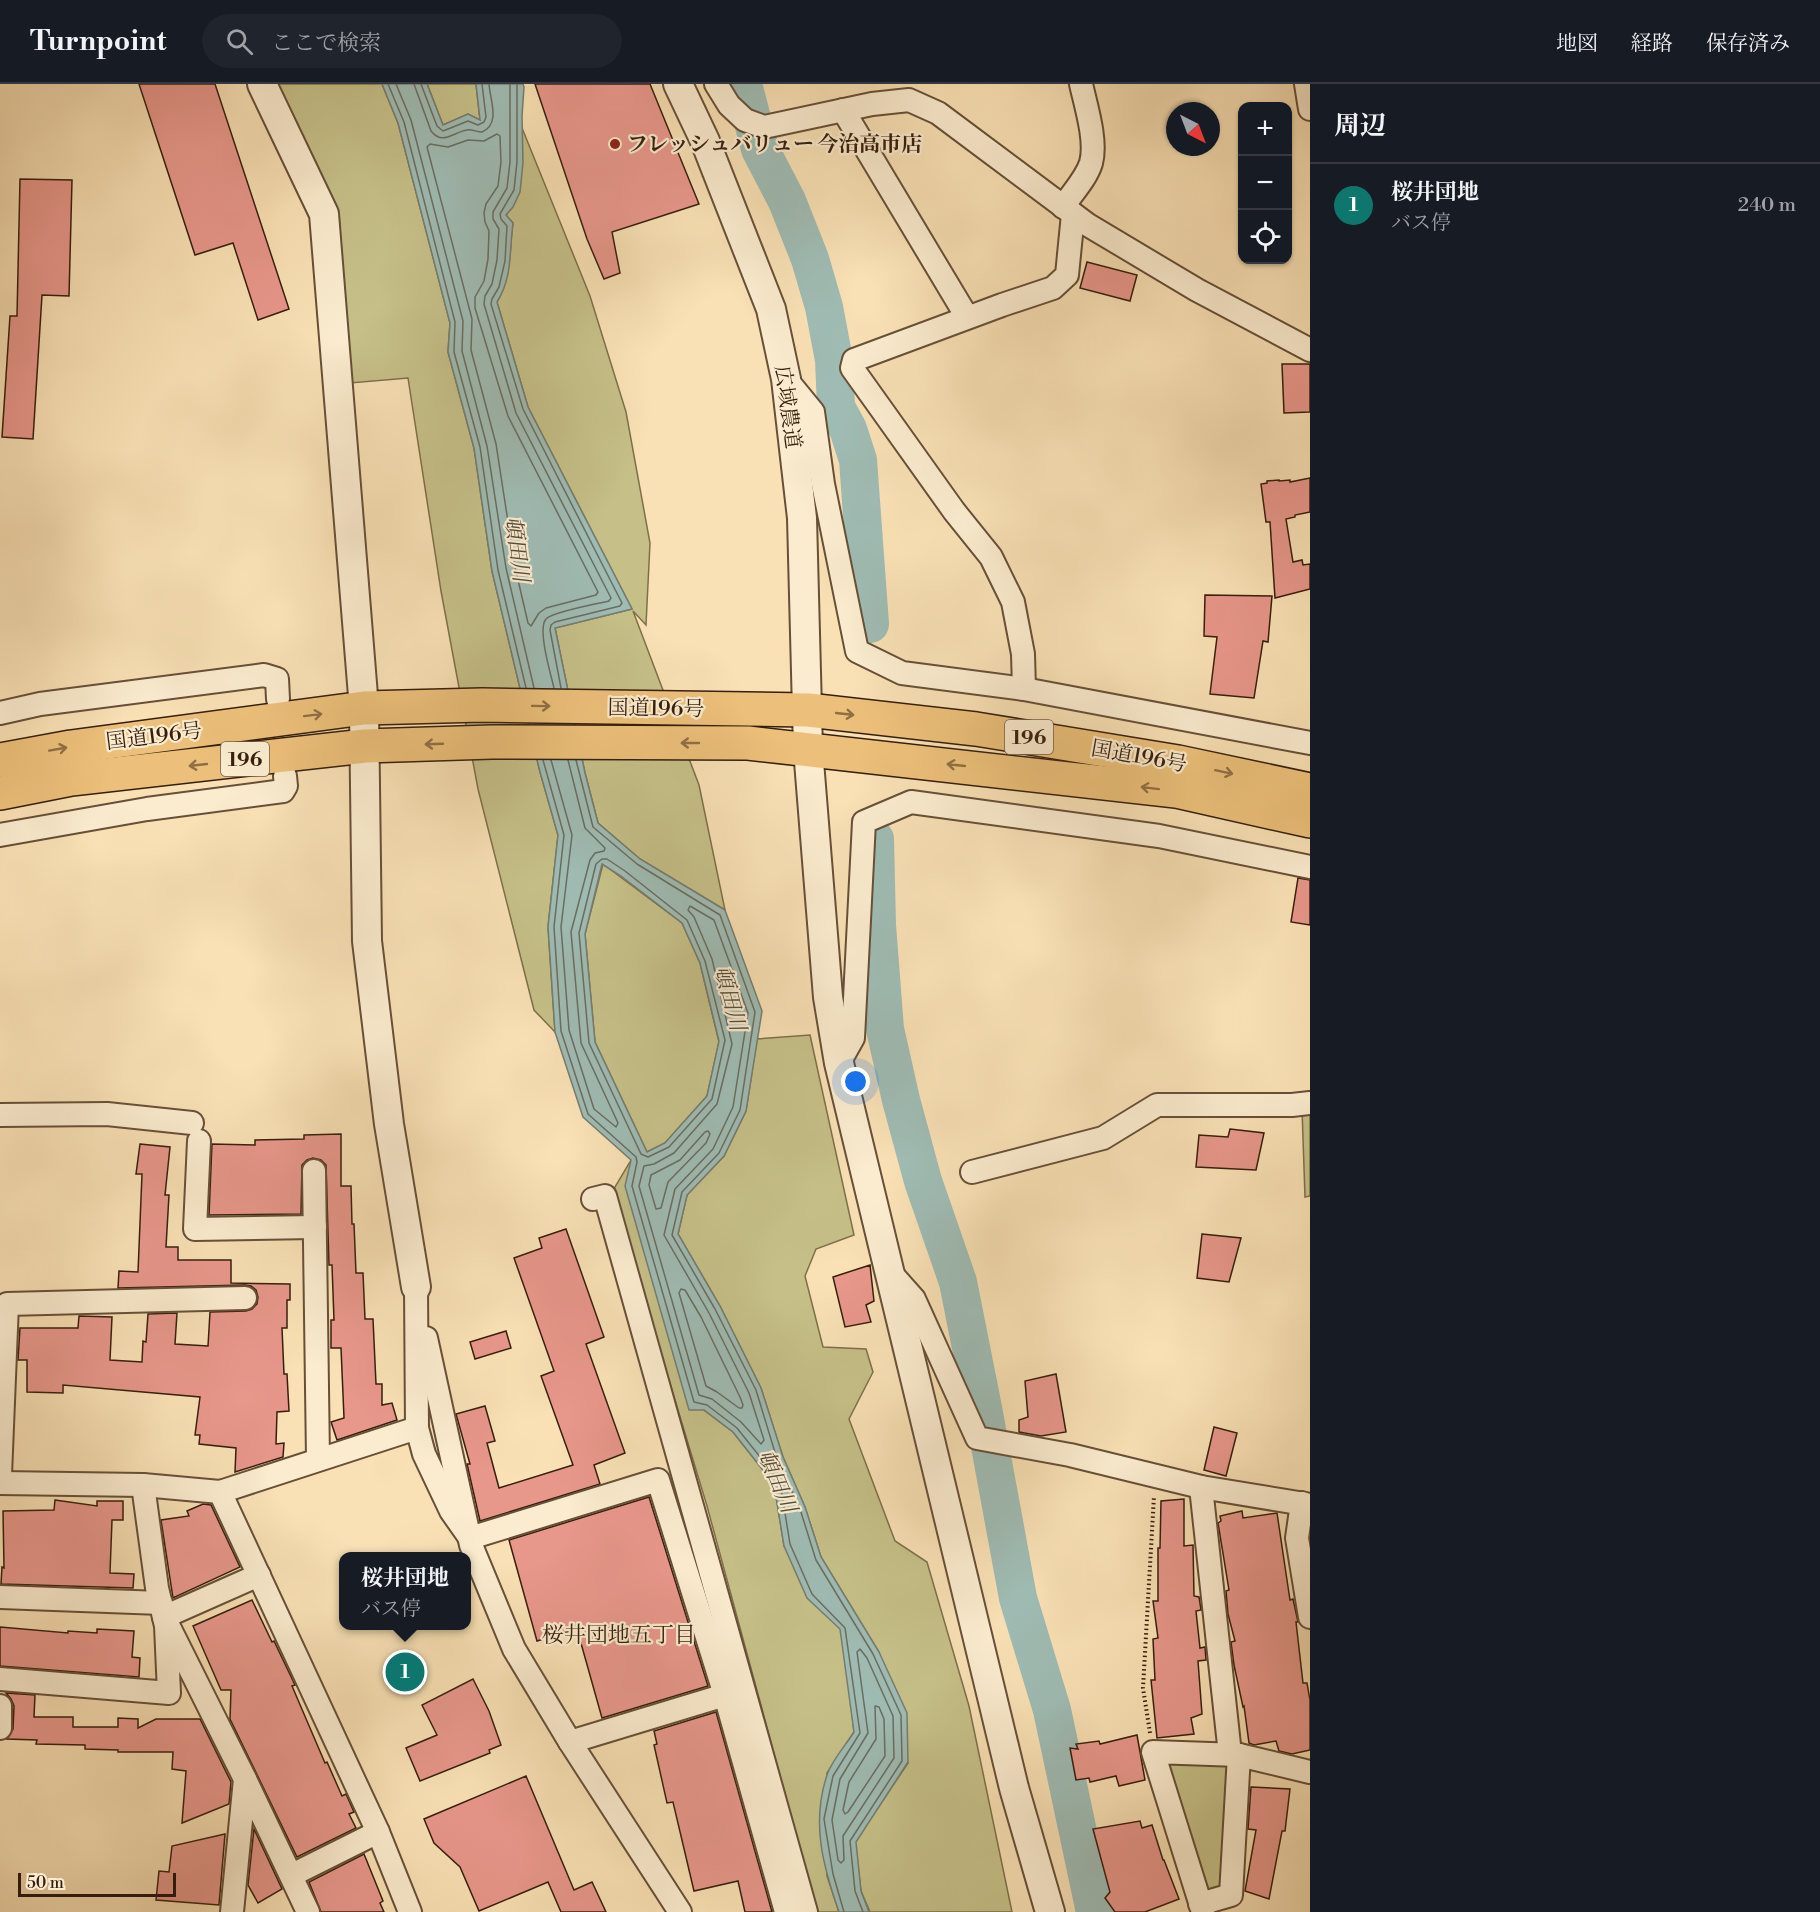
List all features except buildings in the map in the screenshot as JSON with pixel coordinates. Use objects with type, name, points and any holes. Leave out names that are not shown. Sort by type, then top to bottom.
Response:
[{"type":"highway","name":"国道196号","points":[[0,760],[71,747],[364,708],[482,705],[808,710],[976,729],[1178,762],[1310,790]]},
{"type":"highway","name":"国道196号","points":[[0,793],[71,779],[365,746],[492,742],[748,743],[1176,791],[1310,821]]},
{"type":"street","points":[[262,84],[324,214],[364,708],[367,941],[389,1124],[416,1287],[470,1539],[514,1649],[570,1742],[680,1912]]},
{"type":"street","name":"広域農道","points":[[678,84],[705,141],[771,309],[786,379],[801,518],[808,749],[828,997],[839,1064],[1014,1788],[1050,1912]]},
{"type":"street","points":[[716,84],[729,105],[745,120],[764,127],[843,110],[871,94],[909,100],[938,113],[1088,225],[1197,290],[1310,350]]},
{"type":"street","points":[[1024,689],[1023,654],[1013,602],[991,557],[954,511],[852,368],[854,360],[967,317],[1053,288],[1067,275],[1068,210],[1091,162],[1092,144],[1088,111],[1081,84]]},
{"type":"street","points":[[1306,84],[1310,109]]},
{"type":"street","points":[[843,110],[967,317]]},
{"type":"street","points":[[786,379],[813,412],[823,484],[857,651],[902,673],[1024,689],[1310,743]]},
{"type":"street","points":[[0,713],[40,704],[264,675],[277,679],[278,699]]},
{"type":"street","points":[[0,835],[147,809],[283,791],[286,786],[285,776]]},
{"type":"street","points":[[839,1064],[853,1038],[864,822],[911,802],[1159,836],[1310,867]]},
{"type":"street","points":[[972,1172],[1103,1138],[1157,1104],[1310,1104]]},
{"type":"street","points":[[0,1115],[107,1114],[195,1132],[195,1229],[315,1227]]},
{"type":"street","points":[[314,1171],[318,1459]]},
{"type":"street","points":[[593,1199],[605,1196],[806,1912]]},
{"type":"street","points":[[890,1272],[914,1299],[977,1438],[1070,1455],[1201,1487],[1306,1504],[1297,1538],[1310,1617]]},
{"type":"street","points":[[416,1287],[417,1428],[424,1454],[447,1502],[470,1539]]},
{"type":"street","points":[[0,1474],[7,1304],[244,1298]]},
{"type":"street","points":[[0,1483],[143,1485],[220,1492],[417,1428]]},
{"type":"street","points":[[470,1539],[658,1480],[725,1695],[786,1912]]},
{"type":"street","points":[[0,1679],[169,1693],[162,1610],[143,1485]]},
{"type":"street","points":[[1201,1487],[1235,1754],[1231,1895],[1201,1908],[1153,1752],[1235,1754],[1310,1772]]},
{"type":"street","points":[[220,1492],[378,1832],[410,1912]]},
{"type":"street","points":[[0,1597],[162,1610],[259,1575]]},
{"type":"street","points":[[162,1610],[308,1912]]},
{"type":"street","points":[[570,1742],[725,1695]]},
{"type":"street","points":[[0,1706],[0,1728]]},
{"type":"street","points":[[232,1912],[245,1779]]},
{"type":"street","points":[[292,1875],[378,1832]]},
{"type":"street","points":[[1039,1874],[1055,1894],[1061,1912]]},
{"type":"path","points":[[1153,1752],[1143,1688],[1156,1476]]},
{"type":"shaded area","points":[[272,84],[382,84],[398,123],[450,323],[448,352],[474,448],[492,571],[540,772],[558,835],[548,927],[555,1032],[534,1010],[478,789],[441,591],[408,378],[350,383],[339,213]]},
{"type":"shaded area","points":[[427,84],[476,84],[480,120],[468,114],[443,125]]},
{"type":"shaded area","points":[[522,128],[590,296],[626,412],[650,543],[646,625],[633,611],[699,785],[725,910],[640,859],[598,823],[585,773],[555,628],[632,609],[528,407],[497,302],[502,293],[509,264],[513,223],[506,215],[512,207],[519,186]]},
{"type":"shaded area","points":[[603,864],[682,923],[700,963],[719,1042],[707,1096],[665,1143],[647,1152],[595,1042],[585,934]]},
{"type":"shaded area","points":[[810,1035],[854,1235],[816,1249],[805,1276],[823,1347],[866,1349],[873,1372],[849,1419],[895,1541],[927,1562],[969,1706],[1012,1912],[870,1912],[861,1891],[855,1842],[908,1763],[879,1652],[821,1557],[805,1507],[783,1457],[761,1388],[720,1306],[678,1234],[687,1195],[724,1156],[746,1111],[757,1039]]},
{"type":"shaded area","points":[[1310,1108],[1310,1196],[1305,1197],[1302,1109]]},
{"type":"shaded area","points":[[631,1160],[704,1410],[733,1432],[774,1484],[784,1546],[843,1629],[854,1732],[827,1773],[827,1876],[839,1912],[817,1912],[707,1506],[612,1192]]},
{"type":"shaded area","points":[[1161,1759],[1233,1760],[1223,1889],[1202,1895]]},
{"type":"water","name":"頓田川","points":[[382,84],[427,84],[443,125],[468,114],[480,120],[476,84],[523,84],[524,87],[523,163],[520,192],[513,207],[506,215],[513,223],[510,264],[506,283],[497,302],[528,407],[632,609],[555,628],[585,773],[598,823],[640,859],[725,910],[762,1011],[746,1111],[724,1156],[687,1195],[678,1234],[720,1306],[761,1388],[783,1457],[805,1507],[821,1557],[879,1652],[907,1713],[908,1762],[856,1842],[861,1891],[869,1912],[839,1912],[828,1878],[821,1844],[820,1810],[827,1775],[854,1732],[840,1629],[807,1598],[784,1546],[774,1484],[733,1432],[704,1410],[689,1410],[625,1186],[631,1160],[583,1117],[555,1032],[548,927],[558,835],[540,772],[492,571],[474,448],[448,352],[450,323],[398,123]],"holes":[[[602,864],[682,923],[700,963],[719,1041],[707,1096],[665,1143],[647,1152],[595,1042],[585,934]]]},
{"type":"waterway","points":[[743,84],[760,149],[787,201],[810,259],[824,307],[834,360],[836,407],[848,429],[858,460],[870,624]]},
{"type":"waterway","points":[[875,839],[877,925],[885,1029],[923,1181],[958,1282],[1018,1598],[1052,1710],[1095,1912]]},
{"type":"place","name":"フレッシュバリュー 今治高市店","points":[[615,144]]},
{"type":"place","name":"桜井団地","points":[[405,1672]]},
{"type":"district","name":"桜井団地五丁目","points":[[619,1634]]}]
